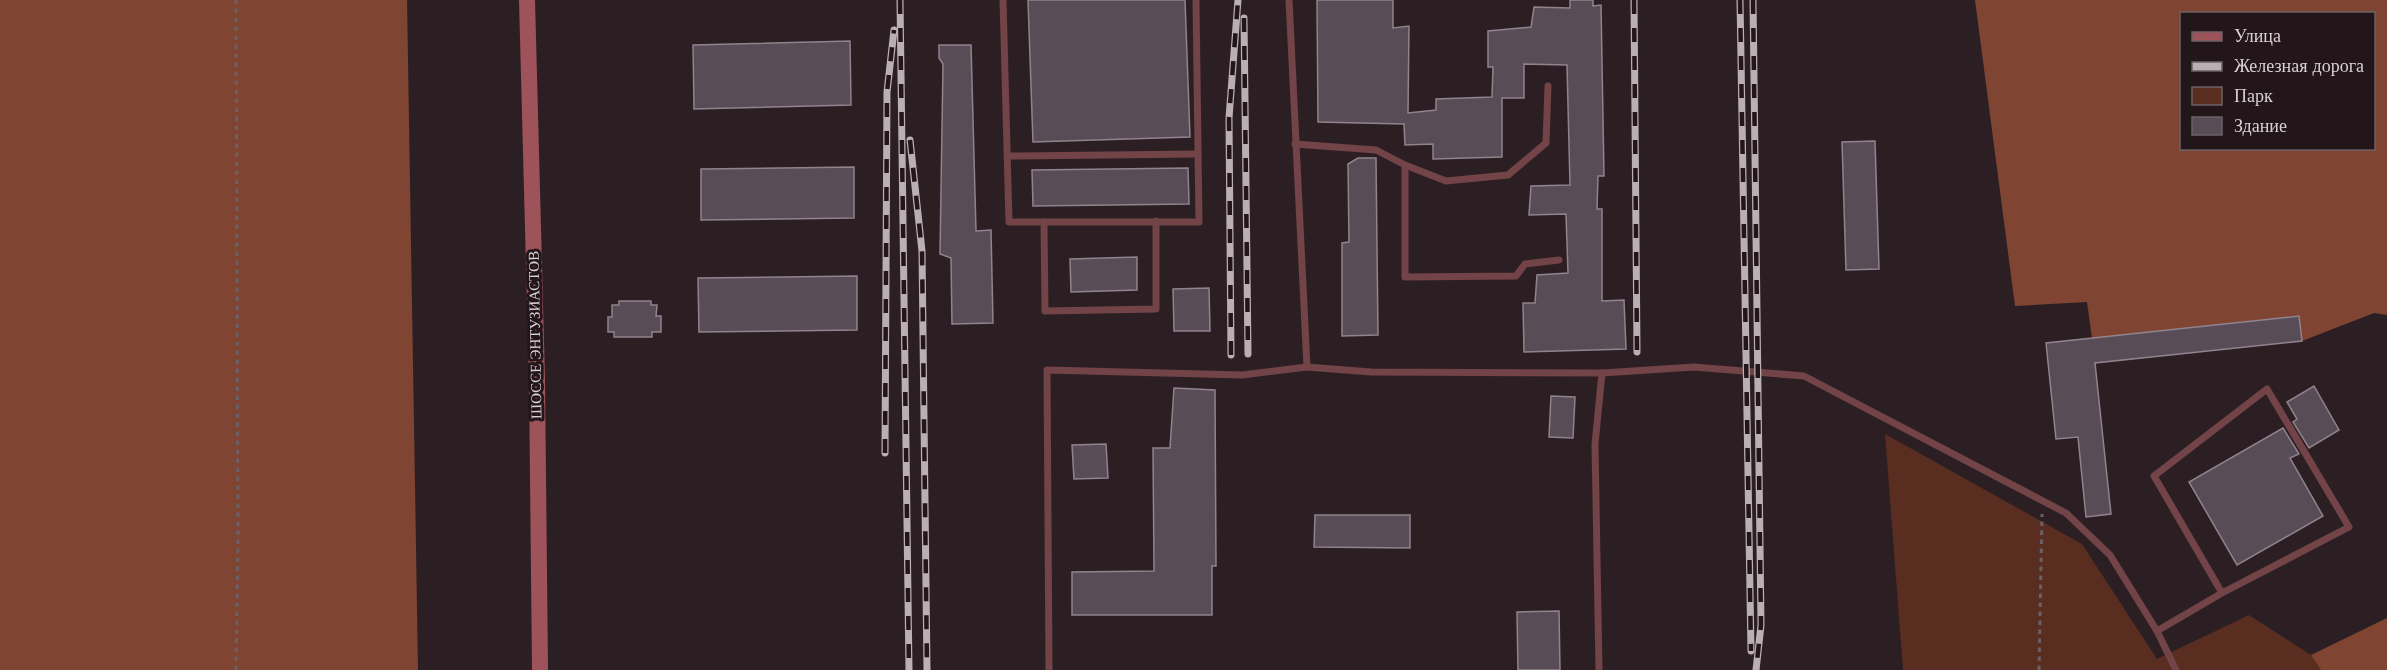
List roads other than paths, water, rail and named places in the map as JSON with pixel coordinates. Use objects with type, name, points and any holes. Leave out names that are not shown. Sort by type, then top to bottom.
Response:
[{"type":"main road","name":"ШОССЕ ЭНТУЗИАСТОВ","points":[[527,0],[537,380],[540,670]]},
{"type":"lane","points":[[1003,0],[1009,222],[1199,222],[1197,0]]},
{"type":"lane","points":[[1289,0],[1307,367]]},
{"type":"lane","points":[[1295,144],[1376,150],[1405,165],[1446,181],[1508,175],[1546,144],[1548,86]]},
{"type":"lane","points":[[1008,156],[1198,153]]},
{"type":"lane","points":[[1405,165],[1405,277],[1516,276],[1525,264],[1559,260]]},
{"type":"lane","points":[[1044,222],[1046,311],[1156,309],[1156,221]]},
{"type":"lane","points":[[1049,670],[1047,370],[1242,375],[1307,367],[1371,372],[1602,373],[1694,367],[1804,376],[2066,513],[2110,555],[2157,632],[2176,670]]},
{"type":"lane","points":[[1599,670],[1595,444],[1602,373]]},
{"type":"lane","points":[[2157,632],[2222,593],[2349,527],[2267,389],[2154,476],[2222,593]]},
{"type":"railway","points":[[900,0],[909,670]]},
{"type":"railway","points":[[1231,355],[1229,118],[1238,0]]},
{"type":"railway","points":[[1634,0],[1637,352]]},
{"type":"railway","points":[[1740,0],[1751,651]]},
{"type":"railway","points":[[1753,0],[1761,625],[1756,670]]},
{"type":"railway","points":[[1244,18],[1248,354]]},
{"type":"railway","points":[[885,453],[887,92],[894,30]]},
{"type":"railway","points":[[910,140],[922,251],[927,670]]}]
